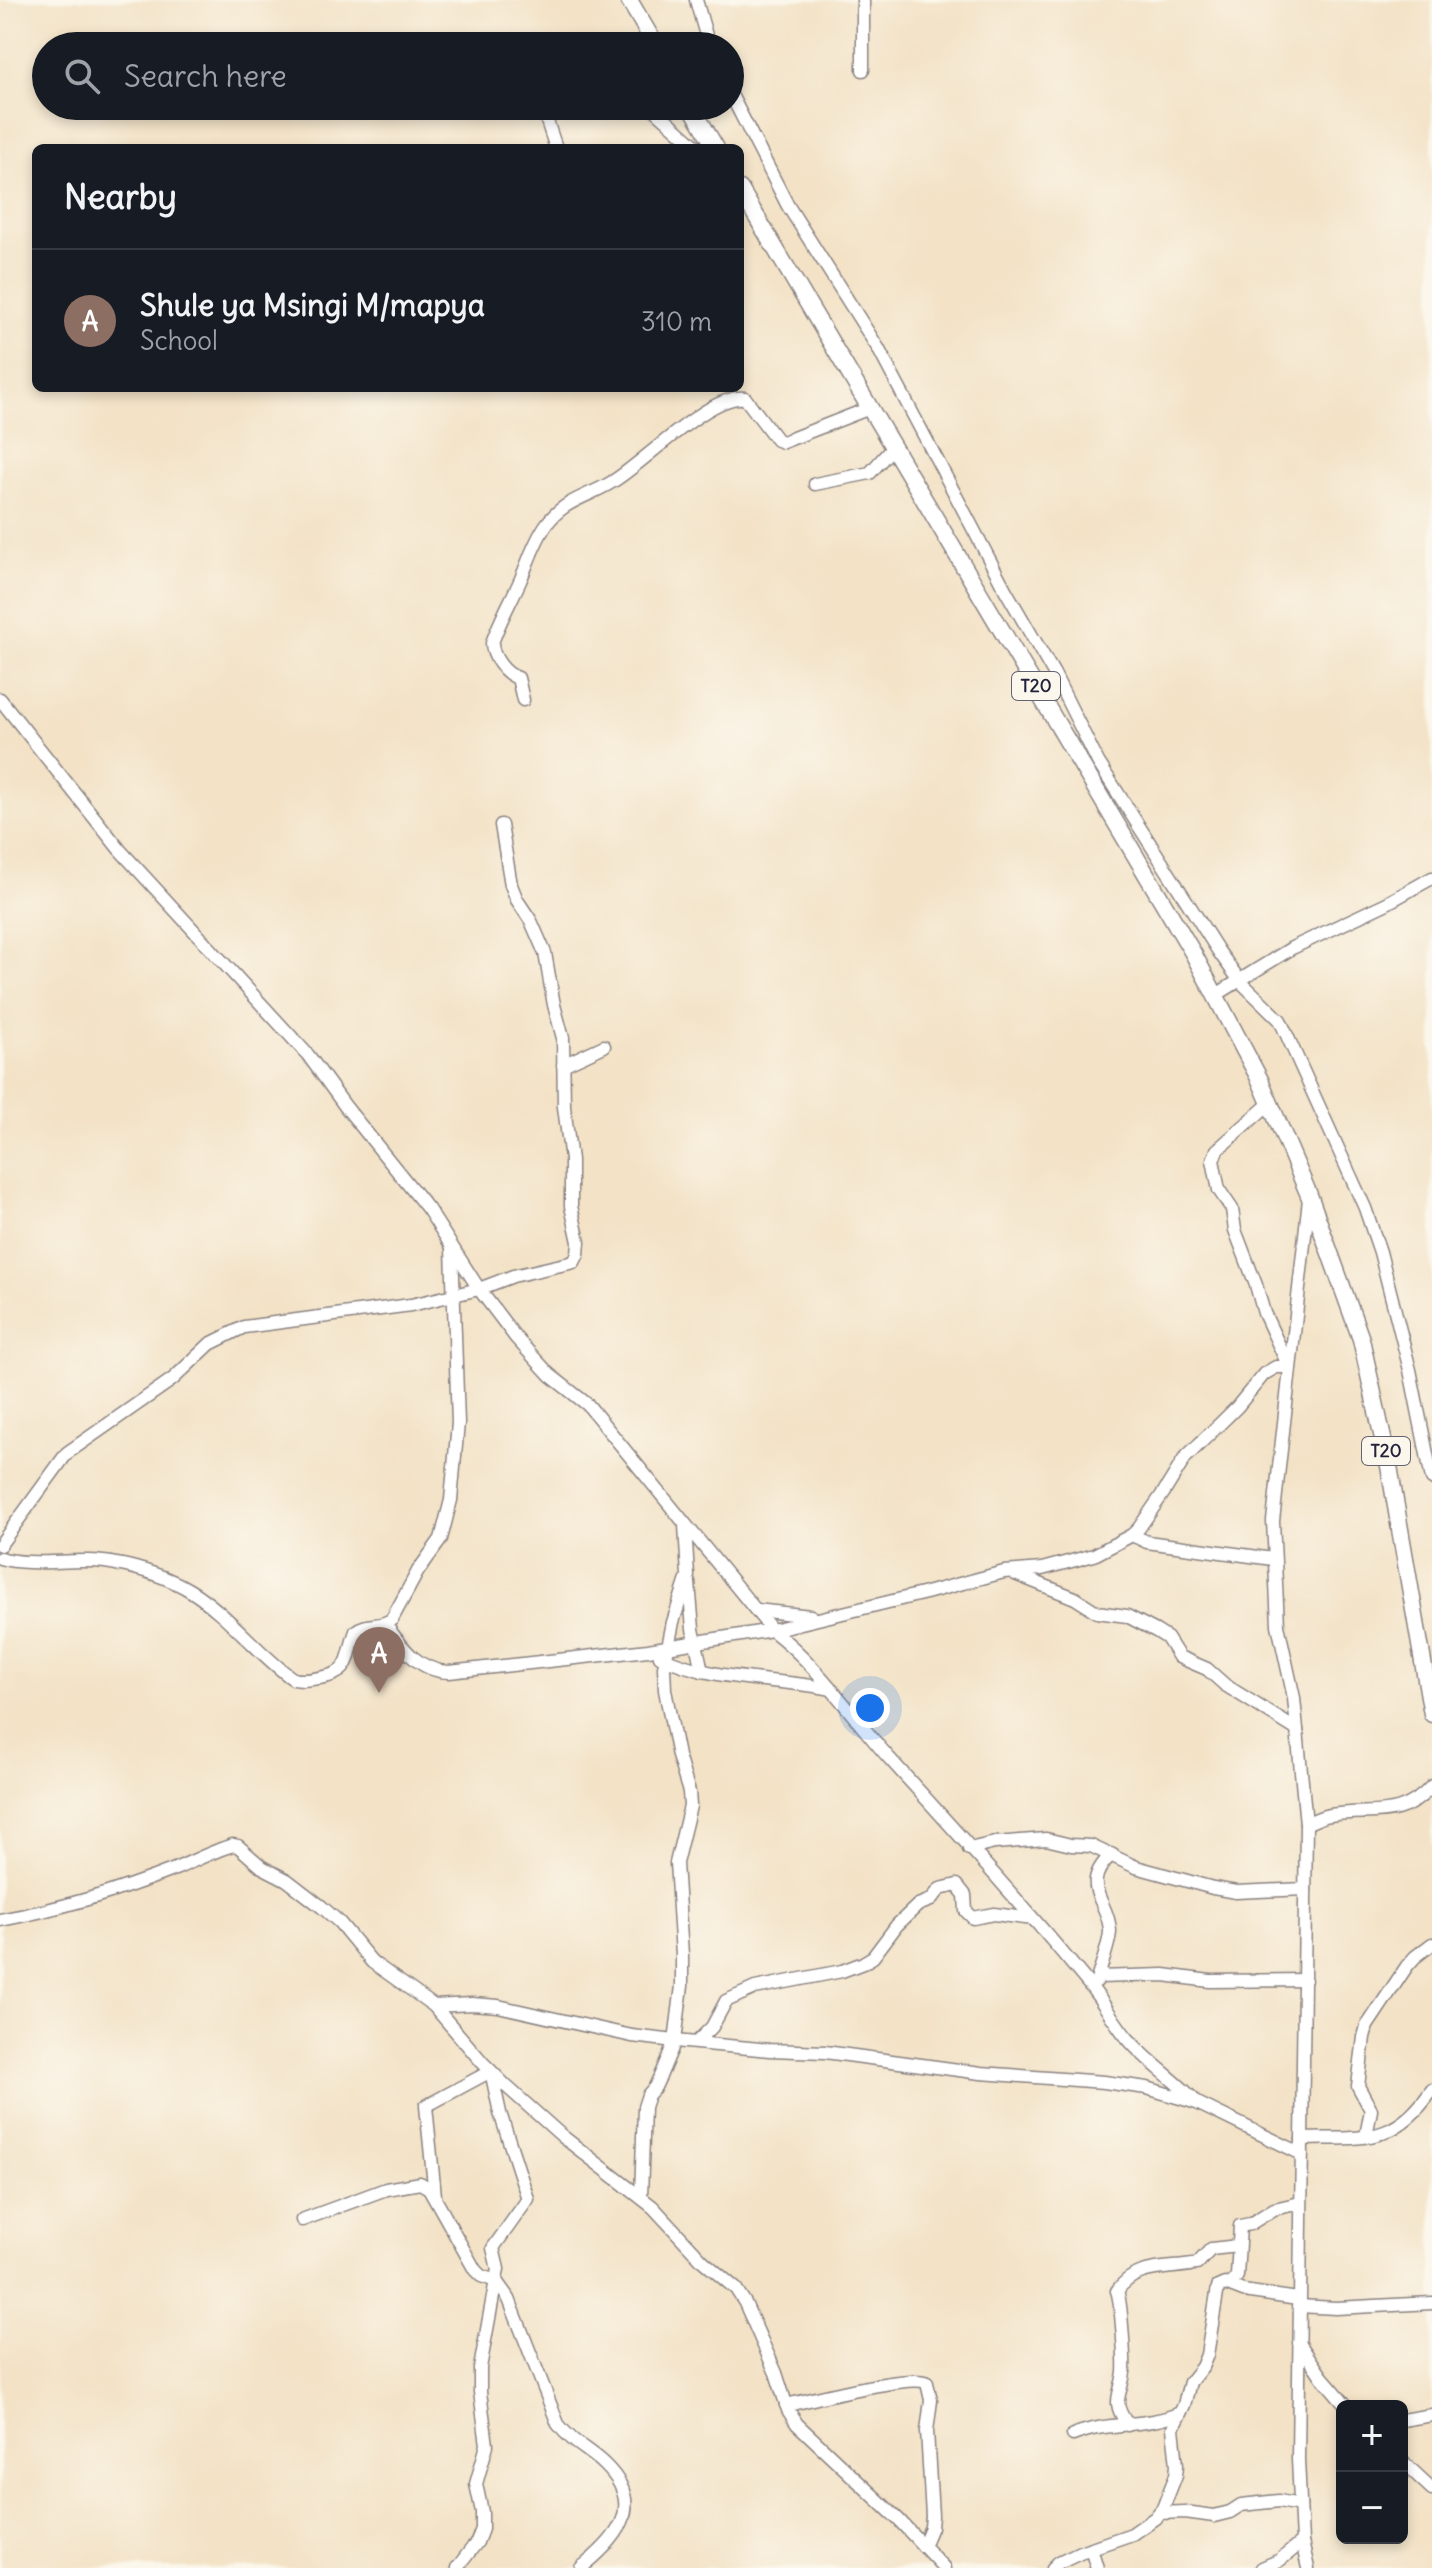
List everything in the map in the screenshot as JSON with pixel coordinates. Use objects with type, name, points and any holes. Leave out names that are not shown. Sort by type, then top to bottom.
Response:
[{"type":"main road","points":[[629,0],[648,32]]},
{"type":"main road","points":[[699,120],[714,144]]},
{"type":"main road","name":"T20","points":[[744,196],[1186,941],[1270,1103],[1309,1195],[1361,1339],[1389,1466],[1432,1714]]},
{"type":"street","points":[[696,0],[705,32]]},
{"type":"street","points":[[863,0],[863,70]]},
{"type":"street","points":[[547,120],[555,144]]},
{"type":"street","points":[[667,120],[694,144]]},
{"type":"street","points":[[744,120],[788,206],[878,348],[1006,591],[1054,674],[1098,762],[1219,952],[1240,981],[1280,1020],[1365,1208],[1380,1252],[1410,1370],[1432,1479]]},
{"type":"street","points":[[523,700],[518,678],[510,675],[494,656],[492,643],[546,524],[565,504],[610,484],[650,456],[692,420],[736,398],[745,398],[777,440],[783,442],[870,408]]},
{"type":"street","points":[[815,484],[870,473],[893,447]]},
{"type":"street","points":[[0,699],[120,850],[308,1055],[428,1209],[479,1289],[537,1362],[588,1405],[772,1630],[793,1647],[832,1689],[1033,1919],[1094,1991],[1128,2039],[1197,2103]]},
{"type":"street","points":[[0,1545],[67,1453],[173,1379],[210,1344],[224,1336],[244,1327],[411,1305],[479,1289],[513,1276],[571,1264],[578,1254],[579,1242],[571,1206],[571,1160],[564,1107],[562,1035],[545,953],[511,885],[501,825]]},
{"type":"street","points":[[1216,995],[1292,948],[1432,878]]},
{"type":"street","points":[[563,1065],[604,1046]]},
{"type":"street","points":[[1270,1103],[1217,1150],[1213,1160],[1219,1190],[1232,1209],[1235,1230],[1264,1313],[1289,1367]]},
{"type":"street","points":[[1308,2568],[1302,2542],[1300,2505],[1298,2303],[1306,1824],[1294,1698],[1278,1625],[1273,1521],[1309,1195]]},
{"type":"street","points":[[0,1558],[18,1562],[74,1560],[117,1564],[170,1581],[208,1604],[296,1680],[337,1675],[344,1667],[357,1629],[385,1624],[392,1619],[418,1571],[441,1539],[451,1500],[458,1423],[452,1248]]},
{"type":"street","points":[[667,1653],[695,1642],[772,1630],[1004,1572],[1042,1569],[1094,1555],[1132,1535],[1154,1508],[1188,1454],[1237,1407],[1264,1374],[1276,1367],[1289,1367]]},
{"type":"street","points":[[685,1523],[695,1642],[702,1671]]},
{"type":"street","points":[[1132,1535],[1147,1542],[1273,1559]]},
{"type":"street","points":[[1004,1572],[1031,1579],[1075,1598],[1097,1612],[1127,1616],[1156,1631],[1167,1638],[1179,1657],[1207,1669],[1225,1685],[1297,1730]]},
{"type":"street","points":[[641,2197],[644,2107],[675,2041],[682,1986],[676,1863],[690,1806],[665,1690],[667,1653],[688,1576]]},
{"type":"street","points":[[756,1610],[822,1617]]},
{"type":"street","points":[[385,1624],[405,1651],[439,1671],[648,1650],[667,1653],[702,1671],[832,1689]]},
{"type":"street","points":[[1306,1824],[1327,1815],[1393,1812],[1414,1803],[1432,1786]]},
{"type":"street","points":[[969,1849],[995,1843],[1046,1839],[1091,1846],[1136,1867],[1213,1888],[1236,1892],[1305,1889]]},
{"type":"street","points":[[0,1920],[116,1890],[173,1870],[229,1845],[238,1846],[262,1867],[287,1880],[322,1907],[339,1922],[372,1962],[434,2006],[491,2071],[562,2136],[653,2207],[703,2261],[736,2289],[745,2303],[776,2373],[786,2405],[797,2424],[898,2519],[944,2568]]},
{"type":"street","points":[[1094,1991],[1110,1930],[1097,1897],[1097,1882],[1100,1869],[1112,1854]]},
{"type":"street","points":[[697,2042],[712,2027],[726,2001],[755,1988],[842,1971],[873,1957],[897,1925],[918,1905],[931,1900],[940,1889],[957,1885],[965,1895],[966,1911],[973,1918],[994,1914],[1033,1919]]},
{"type":"street","points":[[1366,2136],[1371,2110],[1359,2090],[1358,2081],[1367,2026],[1407,1966],[1432,1944]]},
{"type":"street","points":[[1098,1977],[1164,1975],[1210,1981],[1305,1980]]},
{"type":"street","points":[[434,2006],[498,2006],[605,2031],[675,2041],[825,2052],[1013,2076],[1147,2088],[1197,2103],[1302,2154]]},
{"type":"street","points":[[435,2196],[426,2106],[491,2071]]},
{"type":"street","points":[[457,2568],[470,2554],[482,2529],[476,2484],[487,2445],[480,2368],[496,2281],[498,2260],[493,2248],[528,2199],[500,2113],[491,2071]]},
{"type":"street","points":[[1302,2139],[1379,2135],[1400,2126],[1432,2090]]},
{"type":"street","points":[[302,2220],[396,2187],[425,2185],[435,2196],[475,2270],[481,2276],[496,2281],[516,2314],[558,2424],[570,2439],[615,2475],[622,2489],[624,2521],[609,2544],[581,2568]]},
{"type":"street","points":[[1230,2285],[1237,2276],[1238,2231],[1241,2225],[1249,2224],[1274,2209],[1300,2203]]},
{"type":"street","points":[[1128,2425],[1121,2415],[1117,2399],[1124,2361],[1117,2291],[1129,2278],[1139,2273],[1197,2264],[1211,2249],[1238,2246]]},
{"type":"street","points":[[1053,2568],[1070,2556],[1132,2534],[1159,2513],[1176,2475],[1173,2428],[1190,2382],[1207,2355],[1215,2293],[1222,2285],[1298,2303],[1336,2308],[1431,2302]]},
{"type":"street","points":[[1299,2343],[1342,2400]]},
{"type":"street","points":[[786,2405],[897,2382],[919,2379],[927,2383],[931,2400],[927,2431],[932,2516],[929,2536],[923,2546]]},
{"type":"street","points":[[1073,2435],[1092,2428],[1162,2420],[1180,2413]]},
{"type":"street","points":[[1408,2419],[1432,2415]]},
{"type":"street","points":[[1408,2467],[1432,2489]]},
{"type":"street","points":[[1159,2513],[1185,2512],[1214,2516],[1241,2505],[1279,2501],[1300,2505]]},
{"type":"street","points":[[1262,2568],[1280,2560],[1302,2542]]},
{"type":"street","points":[[1091,2548],[1097,2568]]},
{"type":"place","name":"Shule ya Msingi M/mapya","points":[[379,1693]]}]
